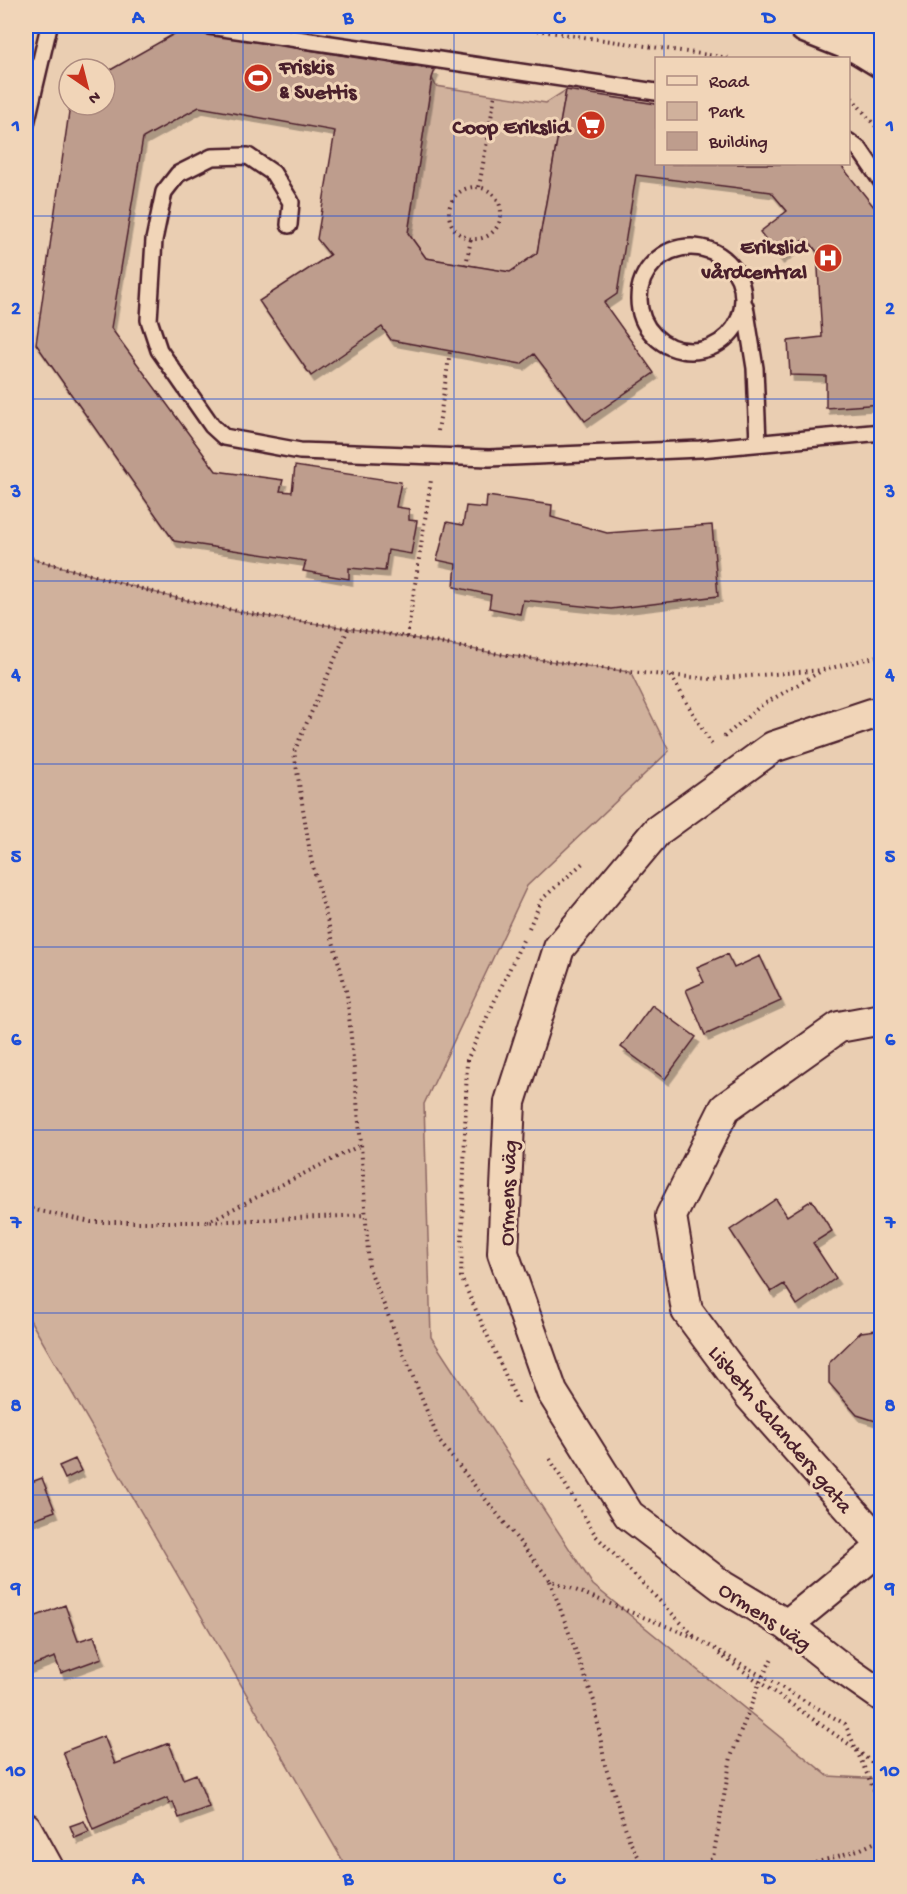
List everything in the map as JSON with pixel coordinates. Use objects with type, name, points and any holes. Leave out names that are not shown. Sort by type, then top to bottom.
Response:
[{"type":"main road","points":[[806,26],[859,47],[882,61]]},
{"type":"street","name":"Ormens väg","points":[[882,712],[772,747],[657,831],[559,948],[510,1102],[503,1252],[552,1392],[629,1515],[722,1586],[787,1625],[882,1696]]},
{"type":"street","name":"Lisbeth Salanders gata","points":[[787,1625],[882,1546],[750,1396],[687,1311],[671,1216],[725,1107],[839,1027],[882,1019]]},
{"type":"street","points":[[26,1828],[48,1869]]},
{"type":"lane","points":[[26,124],[49,26]]},
{"type":"lane","points":[[209,26],[655,92]]},
{"type":"lane","points":[[850,142],[860,150],[882,182]]},
{"type":"lane","points":[[289,225],[291,202],[273,173],[248,156],[212,157],[178,174],[164,192],[154,240],[148,320],[159,350],[212,426],[224,437],[300,451],[489,458],[700,449],[882,432]]},
{"type":"lane","points":[[743,300],[740,318],[730,334],[720,343],[708,349],[689,351],[671,348],[652,335],[642,317],[639,294],[648,269],[663,255],[686,247],[698,247],[716,254],[735,270],[742,288],[755,368],[758,443]]},
{"type":"path","points":[[507,26],[722,57]]},
{"type":"path","points":[[850,94],[882,134]]},
{"type":"path","points":[[479,187],[495,95]]},
{"type":"path","points":[[479,187],[487,190],[497,199],[501,208],[500,220],[496,228],[481,239],[462,236],[455,230],[449,212],[451,203],[458,194],[466,189],[479,187]]},
{"type":"path","points":[[466,265],[471,238]]},
{"type":"path","points":[[407,637],[450,351]]},
{"type":"path","points":[[26,555],[33,559],[168,596],[251,615],[630,672],[712,679],[823,670],[882,655]]},
{"type":"path","points":[[705,754],[759,706],[823,670]]},
{"type":"path","points":[[671,675],[713,747]]},
{"type":"path","points":[[520,1407],[460,1277],[467,1060],[542,899],[586,860]]},
{"type":"path","points":[[26,1208],[91,1222],[207,1222],[365,1215],[361,1144],[207,1222]]},
{"type":"path","points":[[549,1457],[596,1536],[696,1638],[856,1749],[882,1772]]},
{"type":"path","points":[[550,1580],[594,1701],[605,1765],[630,1842],[645,1869]]},
{"type":"path","points":[[702,1869],[713,1858],[731,1757],[760,1682],[787,1625]]},
{"type":"path","points":[[798,1869],[814,1862],[861,1849],[882,1839]]},
{"type":"green space","points":[[432,78],[436,86],[546,103],[566,90],[537,253],[510,272],[426,258],[408,233]]},
{"type":"green space","points":[[26,555],[33,559],[168,596],[251,614],[407,637],[499,654],[630,672],[669,751],[527,886],[424,1104],[431,1337],[593,1585],[828,1776],[881,1779],[881,1868],[347,1868],[26,1313]]},
{"type":"building","points":[[181,30],[435,70],[408,233],[426,258],[510,272],[537,253],[566,90],[655,104],[655,165],[841,165],[882,217],[882,404],[826,408],[826,376],[790,375],[788,341],[822,337],[817,252],[807,238],[780,258],[760,232],[787,211],[771,192],[636,175],[617,294],[604,303],[654,373],[585,421],[534,354],[521,364],[391,340],[382,327],[311,376],[259,301],[330,255],[317,239],[335,131],[199,107],[143,138],[111,328],[216,471],[283,480],[280,491],[292,492],[295,466],[401,482],[396,507],[409,509],[409,520],[417,521],[411,554],[388,550],[385,571],[349,568],[349,579],[303,571],[306,561],[174,541],[36,344],[68,117],[117,117],[117,66]]},
{"type":"building","points":[[487,496],[552,505],[551,517],[607,533],[712,525],[718,596],[611,609],[523,600],[520,614],[489,608],[491,595],[454,587],[456,564],[437,560],[447,522],[463,525],[466,506],[486,508]]},
{"type":"building","points":[[727,954],[734,968],[760,956],[781,1001],[705,1035],[686,990],[704,982],[697,967]]},
{"type":"building","points":[[652,1005],[696,1037],[665,1079],[621,1047]]},
{"type":"building","points":[[776,1199],[787,1216],[812,1200],[832,1231],[813,1243],[836,1278],[797,1305],[784,1284],[771,1292],[730,1230]]},
{"type":"building","points":[[876,1330],[882,1336],[882,1423],[857,1415],[829,1383],[829,1363],[861,1332]]},
{"type":"building","points":[[75,1459],[81,1471],[65,1479],[59,1466]]},
{"type":"building","points":[[42,1478],[55,1511],[26,1522],[26,1484]]},
{"type":"building","points":[[65,1605],[78,1641],[94,1636],[102,1658],[61,1673],[55,1657],[26,1668],[26,1620]]},
{"type":"building","points":[[104,1736],[115,1764],[169,1743],[183,1779],[196,1774],[209,1807],[179,1818],[173,1802],[169,1804],[167,1798],[93,1830],[63,1752]]},
{"type":"building","points":[[84,1821],[89,1832],[75,1838],[70,1826]]},
{"type":"place","name":"Friskis & Svettis","points":[[258,78]]},
{"type":"place","name":"Coop Erikslid","points":[[591,125]]},
{"type":"place","name":"Erikslid vårdcentral","points":[[828,258]]}]
